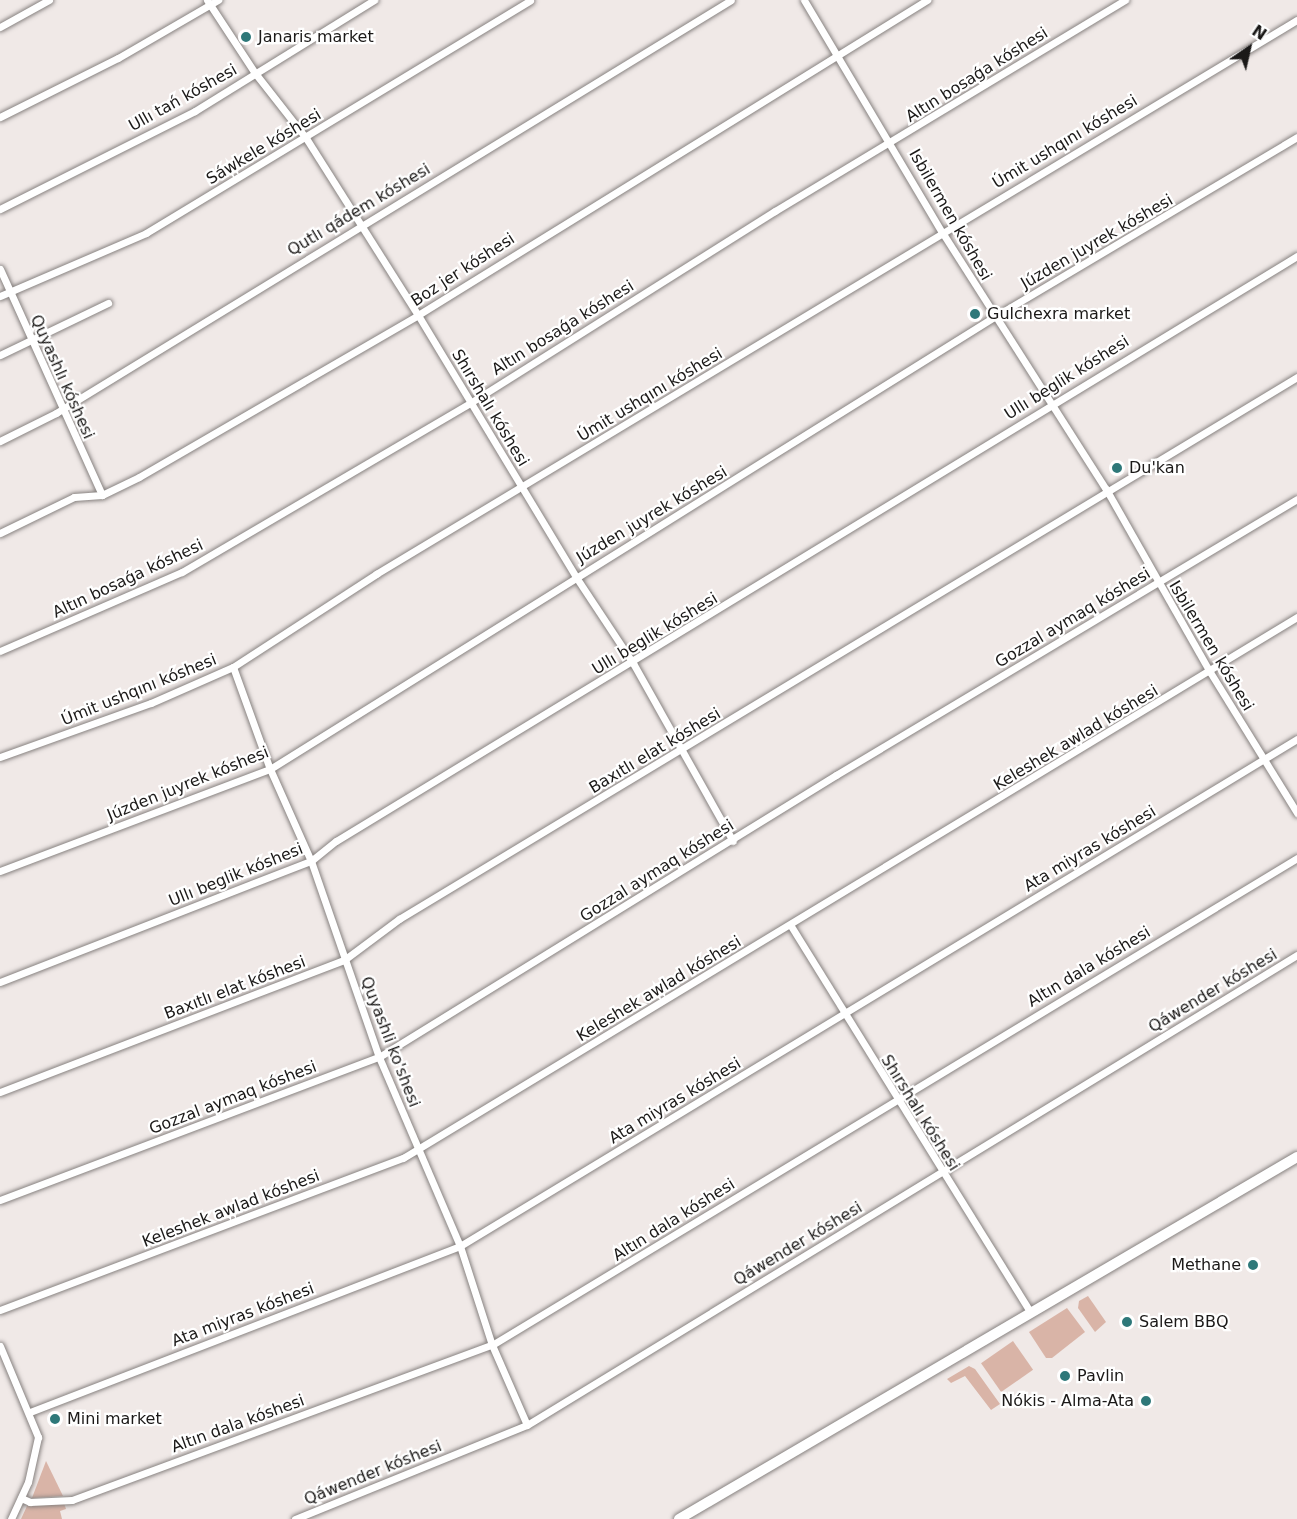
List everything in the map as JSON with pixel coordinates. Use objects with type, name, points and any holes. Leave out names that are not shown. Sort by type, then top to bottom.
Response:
[{"type":"main road","points":[[679,1519],[1297,1157]]},
{"type":"street","points":[[0,27],[49,0]]},
{"type":"street","points":[[0,117],[118,58],[209,2],[218,0]]},
{"type":"street","name":"Ullı tań kóshesi","points":[[0,209],[195,111],[374,0]]},
{"type":"street","name":"Sáwkele kóshesi","points":[[0,296],[146,233],[530,0]]},
{"type":"street","name":"Qutlı qádem kóshesi","points":[[0,441],[61,409],[360,224],[731,0]]},
{"type":"street","name":"Isbilermen kóshesi","points":[[804,0],[839,53],[942,232],[994,317],[1106,489],[1210,672],[1297,813]]},
{"type":"street","name":"Boz jer kóshesi","points":[[0,532],[74,497],[102,495],[418,315],[927,0]]},
{"type":"street","name":"Altın bosaǵa kóshesi","points":[[0,651],[182,572],[470,403],[775,211],[892,143],[1125,0]]},
{"type":"street","name":"Shırshalı kóshesi","points":[[209,2],[255,73],[306,138],[418,315],[576,577],[633,663],[733,841]]},
{"type":"street","name":"Úmit ushqını kóshesi","points":[[0,757],[151,703],[234,667],[376,574],[1297,20]]},
{"type":"street","name":"Júzden juyrek kóshesi","points":[[0,871],[270,769],[576,577],[886,388],[994,317],[1297,137]]},
{"type":"street","name":"Ullı beglik kóshesi","points":[[0,982],[311,861],[336,841],[633,663],[1051,403],[1297,256]]},
{"type":"street","name":"Quyashlı kóshesi","points":[[0,269],[30,343],[102,495]]},
{"type":"street","points":[[0,355],[30,343],[108,303]]},
{"type":"street","name":"Baxıtlı elat kóshesi","points":[[0,1092],[344,960],[399,919],[683,750],[1106,489],[1297,377]]},
{"type":"street","name":"Gozzal aymaq kóshesi","points":[[0,1200],[379,1057],[733,841],[836,775],[1297,499]]},
{"type":"street","name":"Keleshek awlad kóshesi","points":[[0,1310],[392,1162],[790,926],[1297,617]]},
{"type":"street","name":"Quyashli ko'shesi","points":[[234,667],[270,769],[311,861],[379,1057],[460,1246],[492,1345],[527,1425]]},
{"type":"street","name":"Ata miyras kóshesi","points":[[30,1412],[460,1246],[1297,739]]},
{"type":"street","name":"Altın dala kóshesi","points":[[21,1498],[30,1502],[72,1500],[492,1345],[895,1099],[1297,858]]},
{"type":"street","name":"Shırshalı kóshesi","points":[[790,926],[895,1099],[1030,1312]]},
{"type":"street","name":"Qáwender kóshesi","points":[[295,1519],[527,1425],[1297,955]]},
{"type":"street","points":[[0,1346],[39,1437],[33,1468],[11,1519]]},
{"type":"shaded area","points":[[1088,1296],[1106,1322],[1095,1332],[1078,1308],[1079,1301]]},
{"type":"shaded area","points":[[1067,1308],[1085,1332],[1052,1358],[1046,1358],[1029,1332]]},
{"type":"shaded area","points":[[1013,1341],[1033,1370],[1001,1392],[981,1363]]},
{"type":"shaded area","points":[[969,1366],[975,1369],[1000,1404],[991,1410],[965,1376],[951,1383],[947,1379]]},
{"type":"shaded area","points":[[46,1461],[63,1496],[32,1498]]},
{"type":"shaded area","points":[[64,1503],[66,1509],[60,1511],[62,1519],[21,1519],[27,1506]]},
{"type":"place","name":"Janaris market","points":[[246,37]]},
{"type":"place","name":"Gulchexra market","points":[[975,314]]},
{"type":"place","name":"Du'kan","points":[[1117,468]]},
{"type":"place","name":"Methane","points":[[1253,1265]]},
{"type":"place","name":"Salem BBQ","points":[[1127,1322]]},
{"type":"place","name":"Pavlin","points":[[1065,1376]]},
{"type":"place","name":"Nókis - Alma-Ata","points":[[1146,1401]]},
{"type":"place","name":"Mini market","points":[[55,1419]]}]
